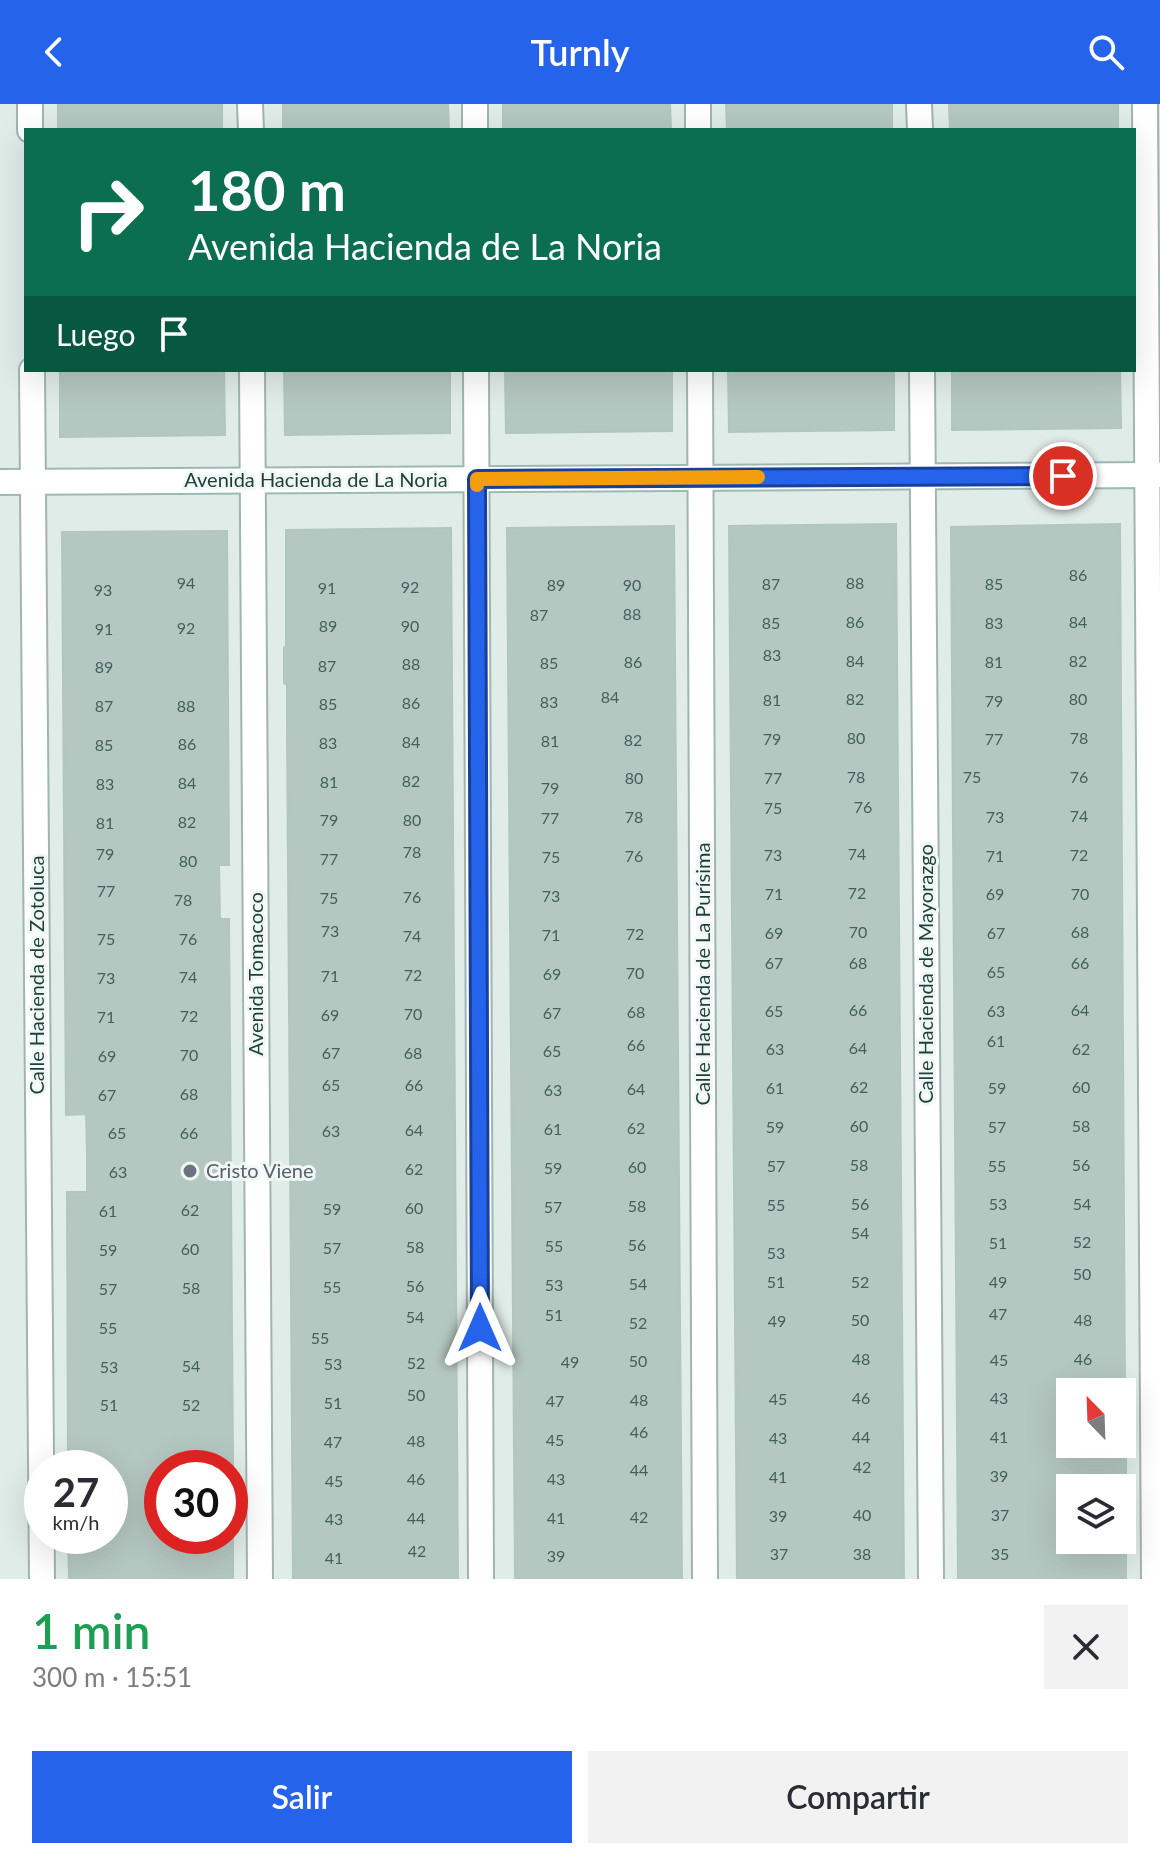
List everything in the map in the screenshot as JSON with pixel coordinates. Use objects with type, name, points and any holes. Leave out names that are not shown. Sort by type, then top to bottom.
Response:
[{"type":"street","points":[[30,104],[30,128]]},
{"type":"street","points":[[250,104],[251,128]]},
{"type":"street","points":[[475,104],[475,128]]},
{"type":"street","points":[[698,104],[698,128]]},
{"type":"street","points":[[919,104],[920,128]]},
{"type":"street","points":[[1145,104],[1154,475],[1154,1579]]},
{"type":"street","name":"Calle Hacienda de Zotoluca","points":[[32,372],[42,1579]]},
{"type":"street","name":"Avenida Tomacoco","points":[[252,372],[260,1579]]},
{"type":"street","points":[[476,372],[481,1579]]},
{"type":"street","name":"Calle Hacienda de La Purísima","points":[[700,372],[705,1579]]},
{"type":"street","name":"Calle Hacienda de Mayorazgo","points":[[922,372],[931,1579]]},
{"type":"street","name":"Avenida Hacienda de La Noria","points":[[0,482],[1154,475]]},
{"type":"building","points":[[58,104],[222,104],[222,128],[58,128]]},
{"type":"building","points":[[283,104],[448,104],[449,128],[283,128]]},
{"type":"building","points":[[503,104],[670,104],[671,128],[503,128]]},
{"type":"building","points":[[726,104],[892,104],[892,128],[727,128]]},
{"type":"building","points":[[949,104],[1118,104],[1118,128],[950,128]]},
{"type":"building","points":[[60,372],[224,372],[225,435],[60,437]]},
{"type":"building","points":[[284,372],[450,372],[450,433],[285,435]]},
{"type":"building","points":[[505,372],[672,372],[672,431],[506,433]]},
{"type":"building","points":[[728,372],[894,372],[894,430],[729,432]]},
{"type":"building","points":[[952,372],[1120,372],[1121,428],[952,430]]},
{"type":"building","points":[[896,524],[904,1579],[737,1579],[729,526]]},
{"type":"building","points":[[1120,524],[1125,1378],[1056,1378],[1056,1458],[1126,1458],[1126,1474],[1056,1474],[1056,1554],[1126,1554],[1126,1579],[958,1579],[951,527]]},
{"type":"building","points":[[674,526],[682,1579],[515,1579],[507,528]]},
{"type":"building","points":[[451,528],[458,1579],[293,1579],[287,685],[284,683],[286,530]]},
{"type":"building","points":[[227,531],[229,865],[219,865],[220,919],[229,919],[233,1450],[144,1450],[144,1554],[233,1554],[233,1579],[69,1579],[68,1554],[128,1554],[128,1450],[68,1450],[67,1192],[87,1192],[87,1153],[86,1114],[66,1115],[62,532]]},
{"type":"slow traffic","points":[[477,485],[477,479],[758,477]]},
{"type":"place","name":"Cristo Viene","points":[[190,1171]]},
{"type":"route","points":[[480,1328],[477,479],[1063,476]]}]
